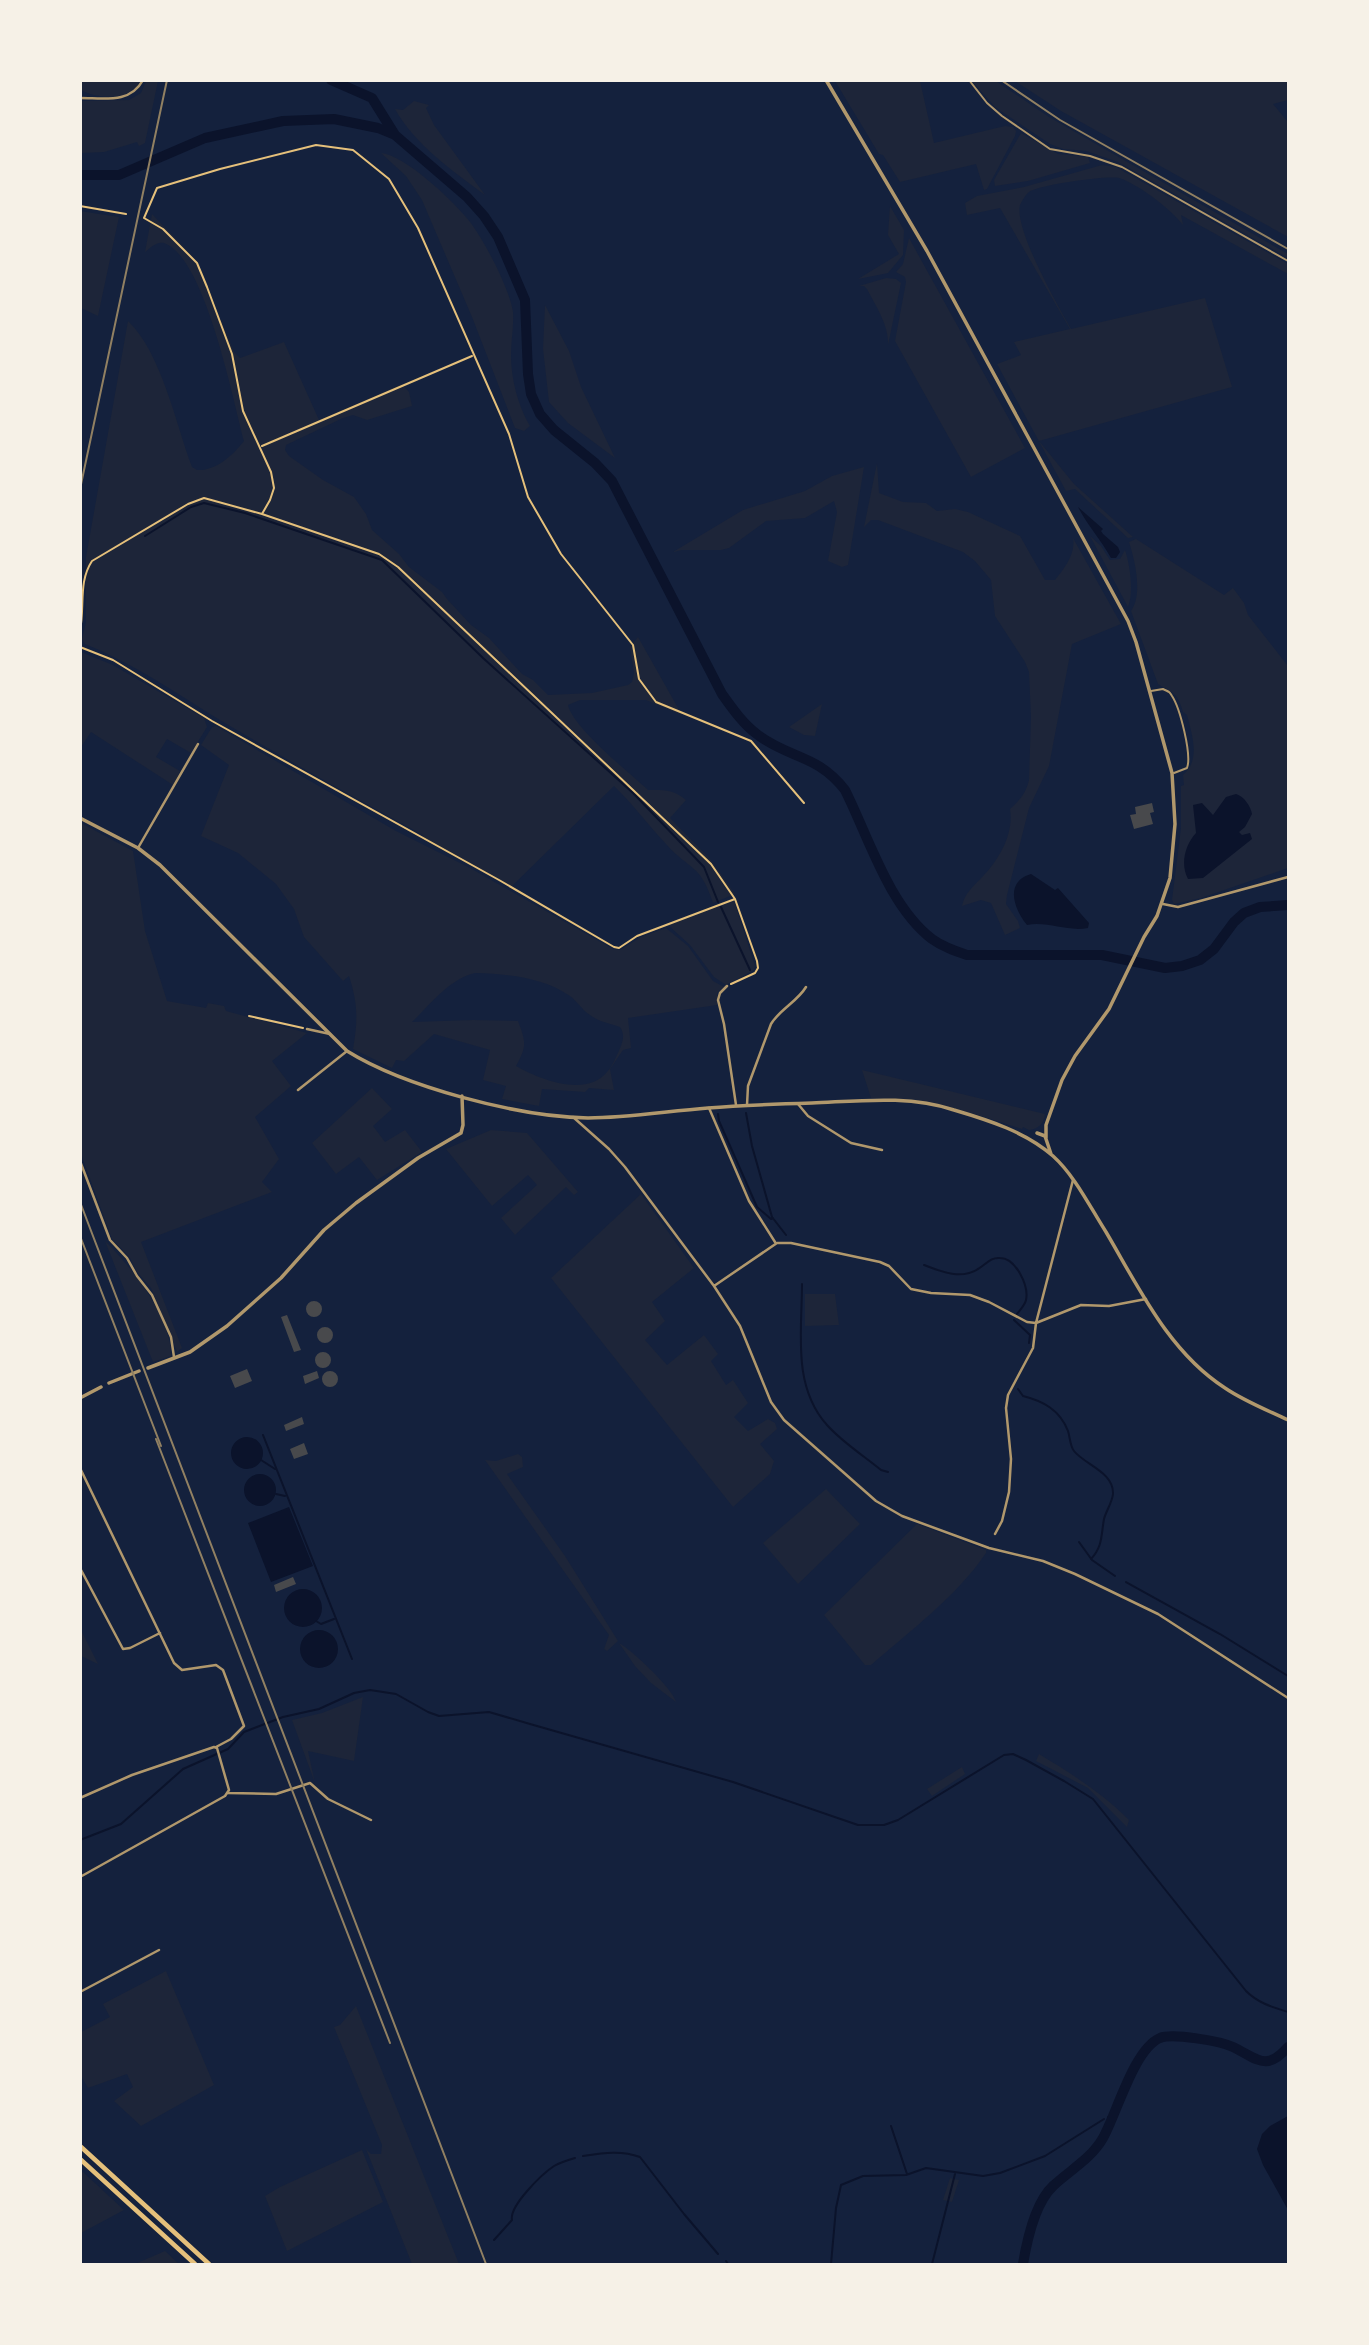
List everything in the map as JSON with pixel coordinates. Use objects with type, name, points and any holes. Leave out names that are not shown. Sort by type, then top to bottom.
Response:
[{"type":"main road","points":[[80,2146],[209,2264]]},
{"type":"main road","points":[[80,2159],[195,2264]]},
{"type":"street","points":[[80,98],[128,97],[136,92],[143,80]]},
{"type":"street","points":[[826,80],[933,263],[1128,621],[1172,773],[1175,832],[1170,878],[1163,904],[1138,947],[1109,1009],[1075,1056],[1063,1079],[1046,1125],[1046,1139],[1043,1145],[1039,1146]]},
{"type":"street","points":[[138,848],[198,744]]},
{"type":"street","points":[[80,818],[138,848],[168,872],[347,1051],[394,1076],[532,1113],[573,1117],[605,1117],[736,1105],[916,1102],[955,1110],[1022,1135],[1052,1156],[1073,1181],[1146,1299],[1176,1344],[1196,1366],[1224,1388],[1289,1420]]},
{"type":"street","points":[[1163,904],[1178,907],[1289,877]]},
{"type":"street","points":[[727,986],[720,993],[718,1000],[736,1105]]},
{"type":"street","points":[[747,1105],[748,1087],[771,1024],[775,1017],[799,998],[806,987]]},
{"type":"street","points":[[307,1029],[330,1034]]},
{"type":"street","points":[[298,1090],[347,1051]]},
{"type":"street","points":[[148,1368],[190,1352],[227,1326],[281,1278],[324,1230],[356,1203],[418,1158],[461,1133],[462,1096]]},
{"type":"street","points":[[798,1104],[808,1116],[851,1143],[882,1150]]},
{"type":"street","points":[[709,1108],[750,1201],[777,1243]]},
{"type":"street","points":[[573,1117],[625,1167],[714,1286],[740,1326],[771,1402],[784,1420],[876,1501],[902,1516],[989,1548],[1044,1561],[1087,1579],[1158,1614],[1289,1698]]},
{"type":"street","points":[[1034,1142],[1033,1138],[1046,1125]]},
{"type":"street","points":[[1022,1135],[1044,1134],[1052,1156]]},
{"type":"street","points":[[80,1161],[110,1240],[127,1258],[152,1295],[171,1338],[174,1358]]},
{"type":"street","points":[[995,1534],[1002,1521],[1009,1492],[1011,1459],[1006,1408],[1008,1395],[1032,1348],[1073,1181]]},
{"type":"street","points":[[714,1286],[777,1243],[800,1243],[890,1266],[911,1289],[970,1295],[989,1302],[1016,1318],[1036,1323],[1081,1305],[1110,1306],[1146,1299]]},
{"type":"street","points":[[109,1383],[139,1371]]},
{"type":"street","points":[[80,1398],[101,1387]]},
{"type":"street","points":[[80,1468],[174,1663],[182,1670],[221,1667],[244,1726],[217,1749],[132,1775],[80,1798]]},
{"type":"street","points":[[80,1568],[123,1649],[160,1633]]},
{"type":"street","points":[[217,1749],[228,1793]]},
{"type":"street","points":[[80,1877],[228,1793],[276,1794],[310,1783],[328,1799],[371,1820]]},
{"type":"street","points":[[80,1992],[159,1950]]},
{"type":"lane","points":[[969,80],[987,103],[1002,116],[1050,149],[1090,156],[1122,167],[1289,261]]},
{"type":"lane","points":[[1150,691],[1163,690],[1173,697],[1189,751],[1190,761],[1187,768],[1172,773]]},
{"type":"path","points":[[262,514],[274,488],[271,472],[243,411],[232,354],[197,263],[163,229],[144,218],[157,188],[219,169],[316,145],[353,150],[389,179],[418,228],[509,434],[528,496],[561,554],[633,645],[639,679],[656,702],[751,741],[804,803]]},
{"type":"path","points":[[80,206],[126,214]]},
{"type":"path","points":[[261,447],[473,356]]},
{"type":"path","points":[[80,630],[83,582],[92,561],[188,504],[204,498],[262,514],[379,554],[398,567],[710,864],[735,899],[758,968],[755,973],[727,986]]},
{"type":"path","points":[[80,647],[123,666],[212,721],[614,947],[619,948],[636,936],[735,899]]},
{"type":"path","points":[[249,1016],[307,1029]]},
{"type":"shaded area","points":[[80,81],[140,81],[129,93],[104,97],[81,90]]},
{"type":"shaded area","points":[[146,81],[158,81],[145,143],[139,146],[137,142],[104,152],[81,153],[81,101],[129,100],[141,93]]},
{"type":"shaded area","points":[[835,81],[920,81],[934,143],[1005,126],[1013,127],[1015,136],[987,189],[984,190],[976,164],[900,182],[883,155],[879,154]]},
{"type":"shaded area","points":[[972,81],[996,81],[1049,117],[1288,254],[1288,258],[1118,162],[1086,151],[1063,149],[1050,144],[995,107]]},
{"type":"shaded area","points":[[1015,81],[1288,81],[1288,100],[1273,104],[1288,122],[1288,237],[1061,111]]},
{"type":"shaded area","points":[[414,101],[429,105],[426,108],[434,125],[485,195],[435,156],[403,122],[395,109],[403,110]]},
{"type":"shaded area","points":[[1021,133],[1058,154],[1088,157],[1090,163],[1028,181],[995,186],[994,180]]},
{"type":"shaded area","points":[[381,153],[402,161],[448,198],[472,224],[494,262],[513,312],[511,364],[519,401],[530,426],[524,431],[515,428],[472,317],[422,200],[406,176]]},
{"type":"shaded area","points":[[1102,165],[1116,167],[1288,264],[1288,274],[1181,215],[1183,225],[1154,198],[1119,178],[1088,179],[1045,186],[1029,192],[1020,205],[1020,216],[1030,249],[1071,329],[1205,298],[1232,387],[1039,441],[1074,484],[1133,537],[1128,538],[1075,489],[1066,491],[997,364],[1021,355],[1014,342],[1070,329],[1000,208],[967,215],[965,203],[977,196],[1024,187]]},
{"type":"shaded area","points":[[890,206],[904,230],[903,255],[888,273],[858,279],[899,254],[888,235]]},
{"type":"shaded area","points":[[80,211],[119,217],[98,316],[81,308]]},
{"type":"shaded area","points":[[152,214],[196,260],[234,352],[240,358],[284,342],[319,420],[402,384],[409,392],[412,406],[367,420],[353,415],[343,418],[286,445],[285,450],[289,456],[323,480],[354,497],[366,514],[372,530],[399,554],[409,567],[442,592],[471,625],[489,638],[522,674],[533,680],[548,695],[592,693],[628,685],[632,682],[634,673],[630,647],[638,637],[682,715],[646,700],[580,700],[568,705],[572,715],[591,737],[648,790],[672,792],[686,800],[670,818],[710,859],[735,894],[713,903],[699,874],[674,853],[614,786],[511,887],[422,838],[423,835],[342,791],[149,676],[85,644],[82,639],[86,622],[86,557],[128,321],[140,334],[159,369],[192,467],[204,470],[217,465],[244,441],[225,364],[192,274],[179,254],[164,243],[156,244],[145,252]]},
{"type":"shaded area","points":[[909,238],[1025,448],[971,477],[895,341],[906,282],[905,277],[896,272],[903,264]]},
{"type":"shaded area","points":[[886,278],[896,279],[901,283],[888,345],[878,309],[867,289],[859,286]]},
{"type":"shaded area","points":[[545,305],[569,351],[581,387],[615,458],[568,423],[549,402],[543,349]]},
{"type":"shaded area","points":[[877,463],[879,493],[903,502],[926,503],[937,511],[955,509],[968,512],[1020,536],[1045,580],[1055,580],[1065,566],[1073,550],[1073,538],[1121,624],[1072,644],[1049,766],[1029,808],[1007,895],[1006,904],[1020,928],[1005,935],[991,903],[981,900],[962,906],[968,893],[1000,853],[1008,836],[1010,809],[1028,785],[1031,717],[1029,672],[995,616],[991,580],[975,561],[963,552],[878,520],[871,520],[864,527]]},
{"type":"shaded area","points":[[864,467],[848,565],[842,567],[828,561],[837,512],[834,501],[805,518],[766,521],[729,548],[673,552],[743,510],[805,491],[832,476]]},
{"type":"shaded area","points":[[1078,507],[1103,529],[1103,534],[1118,547],[1120,552],[1116,558],[1111,558]]},
{"type":"shaded area","points":[[1090,536],[1110,560],[1120,559],[1125,550],[1131,578],[1128,607]]},
{"type":"shaded area","points":[[1136,539],[1224,595],[1233,588],[1244,603],[1248,615],[1288,666],[1288,868],[1201,898],[1174,904],[1172,900],[1181,828],[1181,786],[1184,785],[1183,775],[1192,762],[1194,747],[1187,715],[1174,694],[1158,684],[1131,611],[1137,596],[1137,587],[1129,542]]},
{"type":"shaded area","points":[[81,652],[113,665],[204,718],[207,727],[191,753],[167,739],[156,757],[180,771],[173,785],[91,732],[81,747]]},
{"type":"shaded area","points":[[822,704],[815,736],[804,735],[789,727]]},
{"type":"shaded area","points":[[216,726],[396,831],[470,868],[613,949],[620,950],[641,937],[666,928],[688,946],[713,981],[724,987],[717,993],[717,1005],[628,1018],[631,1048],[623,1050],[610,1069],[614,1090],[589,1088],[585,1092],[542,1089],[539,1106],[502,1099],[506,1086],[483,1080],[490,1050],[434,1034],[404,1061],[396,1060],[392,1068],[353,1049],[356,1012],[349,976],[343,981],[304,937],[294,909],[276,884],[238,853],[201,836],[229,765],[201,745],[212,727]],"holes":[[[475,973],[512,976],[548,985],[570,996],[593,1017],[620,1027],[623,1034],[622,1043],[609,1070],[598,1080],[575,1085],[549,1080],[516,1066],[524,1044],[518,1021],[412,1022],[441,993],[457,981]]]},
{"type":"shaded area","points":[[1236,794],[1247,802],[1252,814],[1239,832],[1242,835],[1250,833],[1252,839],[1203,878],[1188,879],[1184,861],[1189,843],[1196,833],[1193,805],[1202,803],[1213,815],[1226,797]]},
{"type":"shaded area","points":[[81,823],[133,851],[145,931],[167,1001],[206,1008],[208,1003],[224,1006],[226,1011],[307,1033],[272,1061],[291,1086],[255,1117],[279,1159],[262,1182],[272,1192],[141,1242],[182,1348],[177,1352],[151,1288],[137,1272],[130,1258],[112,1239],[81,1154]]},
{"type":"shaded area","points":[[1031,874],[1055,890],[1058,888],[1089,923],[1088,928],[1027,925],[1015,904],[1014,889],[1017,883]]},
{"type":"shaded area","points":[[734,901],[755,966],[754,970],[726,985],[714,977],[690,945],[668,925]]},
{"type":"shaded area","points":[[862,1070],[1045,1114],[1038,1127],[1029,1130],[930,1104],[871,1098]]},
{"type":"shaded area","points":[[372,1088],[392,1109],[373,1126],[385,1142],[405,1130],[422,1152],[377,1180],[359,1157],[336,1174],[312,1143]]},
{"type":"shaded area","points":[[491,1130],[527,1133],[578,1192],[574,1195],[566,1187],[515,1235],[501,1218],[537,1185],[528,1175],[492,1206],[446,1149]]},
{"type":"shaded area","points":[[641,1194],[694,1268],[652,1302],[665,1321],[645,1340],[667,1365],[704,1335],[718,1354],[711,1361],[726,1385],[733,1380],[748,1403],[734,1417],[748,1431],[768,1419],[775,1423],[777,1429],[760,1444],[774,1461],[770,1474],[733,1507],[551,1278]]},
{"type":"shaded area","points":[[105,1241],[138,1278],[148,1294],[165,1326],[171,1356],[153,1362]]},
{"type":"shaded area","points":[[805,1294],[835,1294],[839,1325],[805,1326]]},
{"type":"shaded area","points":[[247,1437],[258,1442],[263,1453],[258,1464],[247,1469],[236,1464],[231,1453],[236,1442]]},
{"type":"shaded area","points":[[518,1454],[522,1457],[523,1467],[507,1474],[565,1556],[618,1641],[607,1651],[604,1649],[609,1635],[485,1460],[496,1461]]},
{"type":"shaded area","points":[[260,1474],[271,1479],[276,1490],[271,1501],[260,1506],[249,1501],[244,1490],[249,1479]]},
{"type":"shaded area","points":[[826,1489],[860,1524],[798,1584],[763,1543]]},
{"type":"shaded area","points":[[289,1507],[313,1566],[271,1582],[248,1523]]},
{"type":"shaded area","points":[[917,1524],[986,1550],[986,1553],[962,1584],[932,1612],[871,1665],[865,1665],[824,1615]]},
{"type":"shaded area","points":[[303,1589],[317,1594],[322,1608],[317,1622],[303,1627],[289,1622],[284,1608],[289,1594]]},
{"type":"shaded area","points":[[81,1630],[98,1664],[81,1656]]},
{"type":"shaded area","points":[[319,1630],[332,1636],[338,1649],[332,1662],[319,1668],[306,1662],[300,1649],[306,1636]]},
{"type":"shaded area","points":[[619,1643],[651,1670],[668,1688],[676,1702],[651,1683]]},
{"type":"shaded area","points":[[363,1697],[354,1761],[308,1751],[315,1783],[292,1720],[322,1713]]},
{"type":"shaded area","points":[[1039,1754],[1108,1801],[1129,1820],[1127,1827],[1088,1788],[1036,1761]]},
{"type":"shaded area","points":[[962,1767],[965,1774],[932,1796],[927,1789]]},
{"type":"shaded area","points":[[166,1971],[214,2085],[141,2126],[114,2101],[133,2087],[127,2074],[88,2088],[81,2076],[81,2032],[110,2017],[103,2004]]},
{"type":"shaded area","points":[[356,2006],[459,2264],[412,2264],[366,2149],[371,2154],[381,2154],[382,2145],[334,2027],[340,2025]]},
{"type":"shaded area","points":[[1288,2116],[1288,2210],[1257,2149],[1262,2134]]},
{"type":"shaded area","points":[[362,2150],[383,2202],[287,2251],[265,2196]]},
{"type":"shaded area","points":[[83,2172],[124,2210],[81,2233],[80,2173]]},
{"type":"shaded area","points":[[950,2178],[959,2180],[952,2202],[943,2200]]},
{"type":"shaded area","points":[[165,2251],[179,2264],[135,2264]]},
{"type":"building","points":[[1152,803],[1154,812],[1150,813],[1153,824],[1134,829],[1130,815],[1136,814],[1135,807]]},
{"type":"building","points":[[314,1301],[320,1303],[320,1315],[314,1317],[308,1315],[306,1309],[308,1303]]},
{"type":"building","points":[[287,1315],[301,1350],[294,1352],[281,1317]]},
{"type":"building","points":[[325,1327],[331,1329],[331,1341],[325,1343],[319,1341],[317,1335],[319,1329]]},
{"type":"building","points":[[323,1352],[329,1354],[329,1366],[323,1368],[317,1366],[315,1360],[317,1354]]},
{"type":"building","points":[[247,1369],[252,1381],[235,1388],[230,1376]]},
{"type":"building","points":[[317,1371],[319,1378],[305,1384],[303,1376]]},
{"type":"building","points":[[330,1371],[336,1373],[336,1385],[330,1387],[324,1385],[322,1379],[324,1373]]},
{"type":"building","points":[[302,1417],[304,1424],[286,1431],[284,1425]]},
{"type":"building","points":[[304,1443],[308,1454],[294,1459],[290,1449]]},
{"type":"building","points":[[293,1577],[296,1584],[276,1592],[274,1585]]},
{"type":"waterway","points":[[331,80],[372,98],[395,135]]},
{"type":"waterway","points":[[80,175],[119,175],[205,138],[283,121],[334,119],[378,128],[395,135],[467,197],[498,237],[525,300],[528,374],[531,394],[540,414],[554,430],[595,463],[612,481],[722,694],[747,726],[758,735],[781,749],[814,763],[835,778],[845,790],[892,890],[917,925],[936,942],[967,955],[1102,955],[1165,968],[1200,960],[1214,949],[1244,913],[1260,907],[1288,905]]},
{"type":"waterway","points":[[145,536],[191,507],[204,503],[245,513],[382,560],[483,658],[633,793],[704,867],[718,902]]},
{"type":"waterway","points":[[721,907],[750,970]]},
{"type":"waterway","points":[[746,1113],[752,1146],[772,1217],[786,1235]]},
{"type":"waterway","points":[[718,1114],[757,1207],[773,1218]]},
{"type":"waterway","points":[[924,1265],[945,1272],[967,1274],[995,1258],[1006,1259],[1020,1274],[1025,1288],[1025,1302],[1017,1314]]},
{"type":"waterway","points":[[802,1284],[801,1358],[808,1393],[816,1410],[839,1437],[881,1470],[888,1472]]},
{"type":"waterway","points":[[1014,1320],[1030,1335],[1029,1343]]},
{"type":"waterway","points":[[1018,1389],[1023,1396],[1056,1412],[1065,1424],[1074,1451],[1104,1474],[1112,1486],[1113,1494],[1104,1519],[1100,1545],[1091,1559]]},
{"type":"waterway","points":[[263,1435],[352,1659]]},
{"type":"waterway","points":[[261,1460],[275,1469]]},
{"type":"waterway","points":[[276,1494],[285,1496]]},
{"type":"waterway","points":[[1079,1542],[1092,1560],[1115,1576]]},
{"type":"waterway","points":[[1126,1582],[1220,1634],[1288,1676]]},
{"type":"waterway","points":[[316,1621],[321,1624],[334,1619]]},
{"type":"waterway","points":[[80,1840],[121,1824],[183,1769],[228,1749],[244,1732],[283,1717],[319,1709],[354,1693],[370,1690],[396,1694],[439,1716],[489,1712],[733,1782],[858,1825],[884,1825],[898,1820],[1004,1755],[1013,1754],[1093,1799],[1246,1991],[1260,2002],[1288,2012]]},
{"type":"waterway","points":[[1023,2264],[1041,2202],[1053,2186],[1086,2158],[1103,2138],[1134,2068],[1151,2044],[1166,2037],[1196,2038],[1233,2047],[1262,2061],[1274,2059],[1288,2047]]},
{"type":"waterway","points":[[1108,2117],[1113,2114]]},
{"type":"waterway","points":[[831,2264],[841,2185],[863,2176],[906,2175],[926,2168],[983,2176],[1000,2173],[1045,2156],[1104,2119]]},
{"type":"waterway","points":[[891,2126],[907,2174]]},
{"type":"waterway","points":[[583,2156],[619,2153],[640,2157],[718,2254]]},
{"type":"waterway","points":[[494,2240],[512,2220],[516,2207],[535,2183],[554,2166],[575,2158]]},
{"type":"waterway","points":[[932,2264],[955,2174]]},
{"type":"railway","points":[[80,489],[167,80]]},
{"type":"railway","points":[[1001,80],[1060,120],[1288,249]]},
{"type":"railway","points":[[80,1202],[486,2264]]},
{"type":"railway","points":[[80,1236],[161,1446]]},
{"type":"railway","points":[[156,1439],[390,2043]]}]
